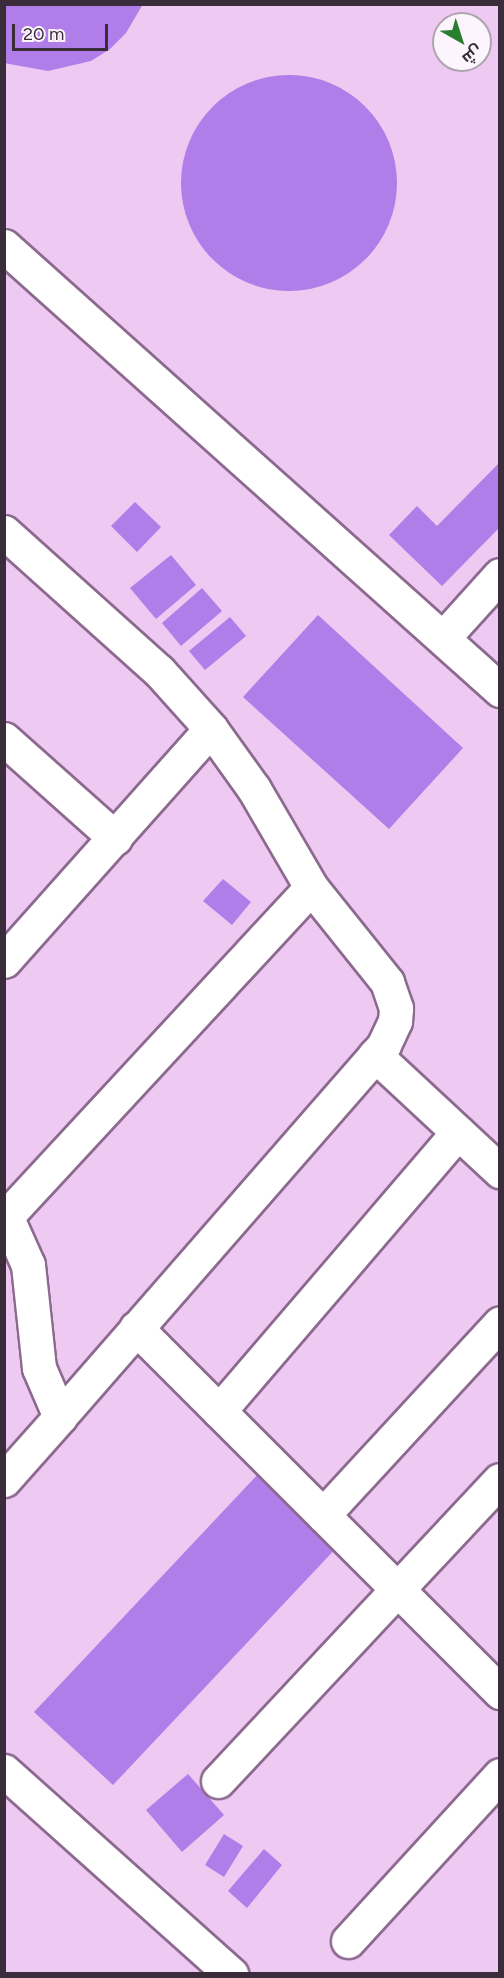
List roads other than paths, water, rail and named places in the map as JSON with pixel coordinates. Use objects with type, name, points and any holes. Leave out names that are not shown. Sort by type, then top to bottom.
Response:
[{"type":"lane","points":[[4,246],[500,690]]},
{"type":"lane","points":[[4,532],[159,671],[211,729],[254,789],[311,887],[380,971],[393,995],[395,1021],[375,1055],[4,1479]]},
{"type":"lane","points":[[443,638],[500,575]]},
{"type":"lane","points":[[4,961],[211,729]]},
{"type":"lane","points":[[4,739],[115,838]]},
{"type":"lane","points":[[60,1417],[39,1368],[28,1265],[5,1216],[311,887]]},
{"type":"lane","points":[[375,1055],[500,1171]]},
{"type":"lane","points":[[219,1411],[458,1132]]},
{"type":"lane","points":[[323,1515],[500,1323]]},
{"type":"lane","points":[[136,1328],[500,1692]]},
{"type":"lane","points":[[218,1781],[500,1480]]},
{"type":"lane","points":[[4,1771],[231,1974]]},
{"type":"lane","points":[[348,1941],[500,1775]]}]
